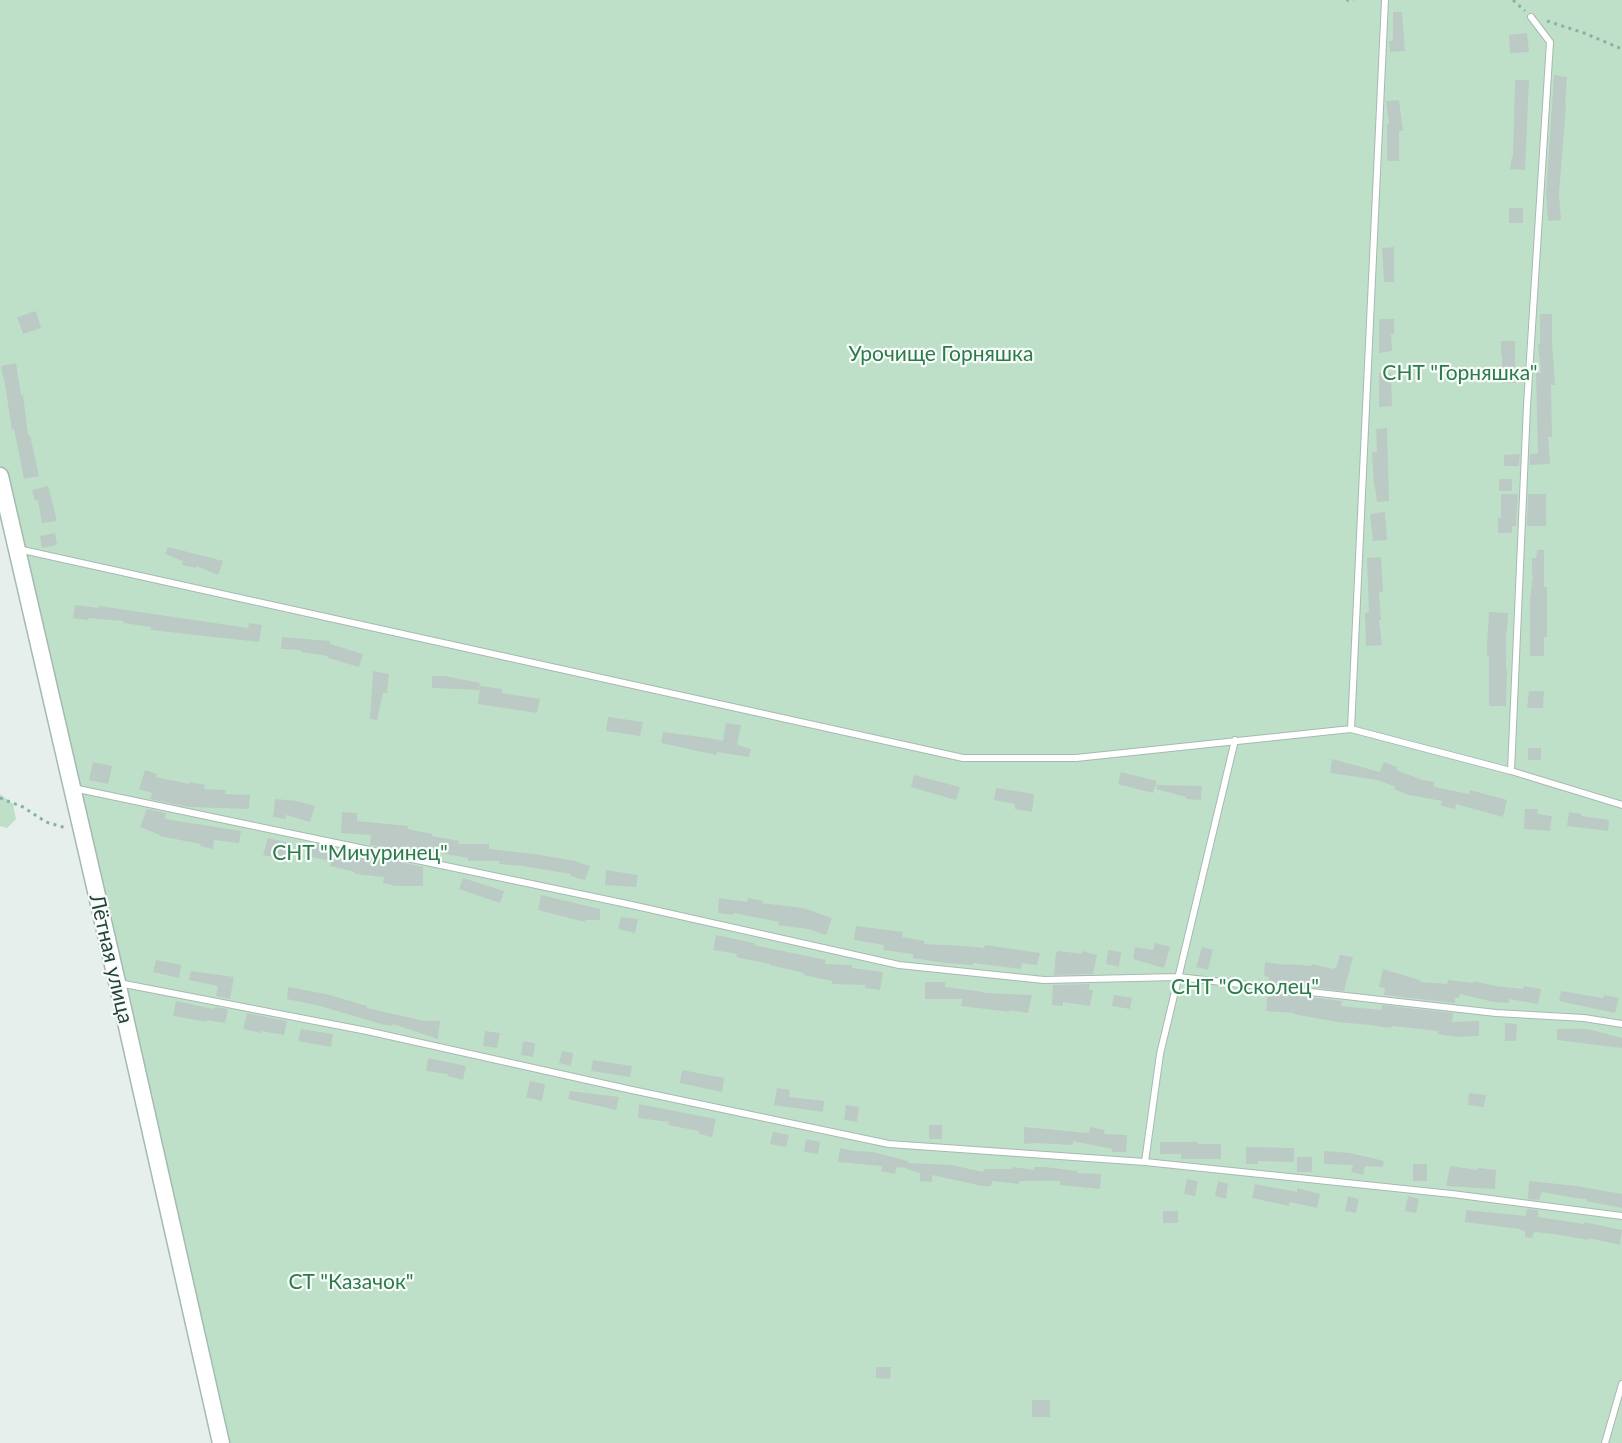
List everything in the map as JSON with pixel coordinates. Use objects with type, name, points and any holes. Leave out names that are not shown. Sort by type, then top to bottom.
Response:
[{"type":"street","name":"Лётная улица","points":[[0,476],[73,788],[220,1443]]},
{"type":"lane","points":[[1351,729],[1385,0]]},
{"type":"lane","points":[[1511,771],[1527,405],[1550,42],[1531,17]]},
{"type":"lane","points":[[17,549],[963,758],[1076,758],[1351,729],[1511,771],[1622,805]]},
{"type":"lane","points":[[1145,1162],[1160,1054],[1235,740]]},
{"type":"lane","points":[[73,788],[627,904],[899,965],[1044,980],[1178,977],[1496,1013],[1584,1018],[1622,1024]]},
{"type":"lane","points":[[117,982],[367,1031],[890,1144],[1145,1162],[1452,1194],[1622,1216]]},
{"type":"lane","points":[[1605,1443],[1622,1384]]},
{"type":"path","points":[[1346,0],[1354,0]]},
{"type":"path","points":[[1513,0],[1531,17],[1584,33],[1622,49]]},
{"type":"path","points":[[0,798],[23,807],[46,822],[82,833]]},
{"type":"green space","points":[[0,0],[1622,0],[1622,1443],[221,1443],[0,483]]},
{"type":"green space","points":[[0,794],[13,804],[16,819],[7,828],[0,826]]},
{"type":"building","points":[[1393,12],[1402,12],[1405,51],[1390,52],[1389,41],[1393,41]]},
{"type":"building","points":[[1527,33],[1529,52],[1510,53],[1509,35]]},
{"type":"building","points":[[1554,75],[1567,77],[1566,106],[1559,194],[1561,220],[1548,221],[1546,194]]},
{"type":"building","points":[[1515,80],[1529,80],[1525,170],[1510,169],[1513,157]]},
{"type":"building","points":[[1399,100],[1403,131],[1399,131],[1399,161],[1387,161],[1387,124],[1389,124],[1386,101]]},
{"type":"building","points":[[1509,208],[1523,208],[1523,223],[1509,223]]},
{"type":"building","points":[[1394,247],[1394,282],[1384,282],[1382,248]]},
{"type":"building","points":[[36,311],[41,328],[23,334],[17,317]]},
{"type":"building","points":[[1540,314],[1552,314],[1555,385],[1551,385],[1552,437],[1548,437],[1550,464],[1530,465],[1530,454],[1538,453],[1536,373],[1541,373],[1538,344],[1540,344]]},
{"type":"building","points":[[1379,319],[1394,319],[1394,334],[1391,334],[1392,351],[1379,353]]},
{"type":"building","points":[[1501,341],[1515,341],[1515,383],[1502,383]]},
{"type":"building","points":[[16,363],[28,435],[30,435],[39,476],[24,479],[14,429],[12,430],[1,366]]},
{"type":"building","points":[[1379,373],[1391,373],[1392,406],[1379,407]]},
{"type":"building","points":[[1387,428],[1389,501],[1377,502],[1372,452],[1377,452],[1376,429]]},
{"type":"building","points":[[1520,454],[1519,466],[1504,466],[1504,455]]},
{"type":"building","points":[[1499,479],[1512,479],[1512,491],[1499,491]]},
{"type":"building","points":[[48,486],[57,521],[42,523],[38,500],[35,501],[32,490]]},
{"type":"building","points":[[1501,494],[1518,494],[1516,526],[1512,526],[1512,533],[1498,533],[1498,518],[1501,518]]},
{"type":"building","points":[[1528,494],[1546,494],[1546,526],[1527,526]]},
{"type":"building","points":[[1385,512],[1387,540],[1373,541],[1370,514]]},
{"type":"building","points":[[55,533],[57,545],[42,548],[40,536]]},
{"type":"building","points":[[168,547],[223,561],[218,575],[196,566],[196,568],[182,565],[183,561],[165,554]]},
{"type":"building","points":[[1537,550],[1544,550],[1547,637],[1544,637],[1544,656],[1530,656],[1532,558],[1536,558]]},
{"type":"building","points":[[1381,557],[1383,592],[1379,592],[1381,620],[1379,620],[1382,645],[1366,646],[1365,613],[1369,612],[1367,558]]},
{"type":"building","points":[[75,605],[99,608],[99,606],[248,628],[249,623],[262,625],[259,642],[151,630],[151,627],[123,623],[123,621],[73,618]]},
{"type":"building","points":[[1489,612],[1508,613],[1506,706],[1489,706],[1487,644]]},
{"type":"building","points":[[282,637],[330,641],[330,644],[363,654],[359,667],[328,658],[328,656],[301,652],[301,650],[281,649]]},
{"type":"building","points":[[373,671],[389,674],[387,693],[383,693],[377,720],[370,719]]},
{"type":"building","points":[[432,676],[480,683],[479,690],[432,688]]},
{"type":"building","points":[[480,686],[502,689],[502,693],[540,699],[537,713],[478,704]]},
{"type":"building","points":[[1529,691],[1544,691],[1543,708],[1527,708]]},
{"type":"building","points":[[608,717],[643,722],[640,736],[606,731]]},
{"type":"building","points":[[726,723],[741,725],[737,745],[751,749],[749,757],[717,752],[716,755],[661,743],[663,732],[723,741]]},
{"type":"building","points":[[1528,748],[1541,748],[1541,760],[1528,760]]},
{"type":"building","points":[[1332,759],[1380,772],[1384,762],[1397,767],[1396,770],[1434,782],[1434,787],[1469,794],[1470,790],[1507,800],[1503,817],[1456,804],[1455,809],[1441,806],[1442,801],[1409,795],[1378,780],[1330,773]]},
{"type":"building","points":[[93,762],[112,766],[108,784],[89,780]]},
{"type":"building","points":[[145,770],[157,774],[156,777],[205,785],[204,789],[226,790],[225,794],[250,795],[249,809],[188,807],[150,799],[152,793],[139,789]]},
{"type":"building","points":[[1121,772],[1157,781],[1153,793],[1118,784]]},
{"type":"building","points":[[914,775],[960,787],[956,800],[911,787]]},
{"type":"building","points":[[1157,785],[1202,786],[1201,800],[1186,799],[1186,797],[1156,789]]},
{"type":"building","points":[[996,788],[1034,794],[1032,812],[1015,809],[1015,804],[994,800]]},
{"type":"building","points":[[275,799],[297,801],[315,806],[310,822],[286,815],[286,819],[273,817]]},
{"type":"building","points":[[147,809],[166,813],[165,819],[241,831],[239,843],[214,840],[213,849],[200,846],[201,844],[159,836],[140,827]]},
{"type":"building","points":[[1525,809],[1538,809],[1537,814],[1552,816],[1550,831],[1524,829]]},
{"type":"building","points":[[342,812],[357,813],[357,821],[408,826],[408,829],[459,841],[458,844],[489,844],[489,849],[534,854],[590,866],[585,880],[570,876],[571,874],[499,864],[500,861],[468,861],[468,858],[423,850],[423,856],[370,845],[371,835],[341,833]]},
{"type":"building","points":[[1569,812],[1609,820],[1608,831],[1567,826]]},
{"type":"building","points":[[268,838],[293,844],[290,861],[263,855]]},
{"type":"building","points":[[310,843],[345,851],[344,856],[369,859],[369,855],[423,867],[423,886],[395,886],[383,883],[384,877],[355,874],[355,872],[330,866],[331,861],[307,856]]},
{"type":"building","points":[[606,870],[638,875],[636,887],[605,885]]},
{"type":"building","points":[[463,878],[504,891],[500,903],[459,889]]},
{"type":"building","points":[[541,895],[600,909],[600,920],[585,920],[585,922],[538,910]]},
{"type":"building","points":[[719,898],[747,902],[748,898],[763,901],[762,903],[803,908],[832,918],[826,935],[808,929],[778,925],[779,922],[734,913],[733,915],[718,913]]},
{"type":"building","points":[[621,917],[638,919],[635,933],[618,929]]},
{"type":"building","points":[[856,926],[903,932],[902,937],[925,941],[924,944],[984,948],[985,945],[1040,953],[1037,965],[1022,963],[1021,969],[973,963],[973,965],[945,963],[913,958],[913,954],[883,950],[884,945],[854,940]]},
{"type":"building","points":[[716,935],[826,960],[825,964],[852,965],[852,968],[883,972],[880,990],[865,988],[865,985],[832,984],[832,981],[804,975],[804,973],[736,957],[737,954],[713,950]]},
{"type":"building","points":[[1155,943],[1170,947],[1164,968],[1133,959],[1135,947],[1153,950]]},
{"type":"building","points":[[1202,947],[1213,950],[1208,970],[1196,967]]},
{"type":"building","points":[[1108,950],[1121,952],[1119,967],[1106,964]]},
{"type":"building","points":[[1082,951],[1097,955],[1093,974],[1054,975],[1056,952],[1082,954]]},
{"type":"building","points":[[1340,955],[1353,957],[1344,991],[1268,982],[1269,977],[1264,976],[1265,962],[1287,965],[1312,966],[1312,964],[1333,969],[1336,968]]},
{"type":"building","points":[[156,960],[181,965],[179,978],[153,972]]},
{"type":"building","points":[[1383,969],[1420,980],[1420,982],[1447,984],[1448,980],[1474,983],[1474,981],[1495,986],[1523,989],[1524,986],[1541,989],[1538,1004],[1509,999],[1509,1003],[1494,1002],[1460,994],[1459,998],[1455,998],[1455,1003],[1384,995],[1385,988],[1379,987]]},
{"type":"building","points":[[191,971],[234,977],[230,999],[216,996],[218,986],[189,980]]},
{"type":"building","points":[[925,982],[945,982],[945,987],[984,993],[1032,995],[1028,1013],[1009,1010],[1009,1012],[961,1006],[962,999],[925,999]]},
{"type":"building","points":[[1090,984],[1089,990],[1093,990],[1090,1006],[1063,1002],[1063,1006],[1052,1005],[1053,985]]},
{"type":"building","points":[[288,987],[326,994],[367,1006],[367,1008],[424,1021],[440,1021],[438,1039],[393,1024],[392,1026],[381,1024],[287,999]]},
{"type":"building","points":[[1561,991],[1603,998],[1604,995],[1619,998],[1615,1013],[1559,1001]]},
{"type":"building","points":[[1268,992],[1342,1001],[1341,1006],[1382,1010],[1382,1005],[1453,1013],[1452,1022],[1479,1021],[1479,1036],[1457,1037],[1438,1034],[1438,1031],[1337,1022],[1294,1013],[1266,1011]]},
{"type":"building","points":[[1114,995],[1132,998],[1130,1009],[1112,1006]]},
{"type":"building","points":[[176,1001],[214,1009],[215,1007],[228,1009],[225,1023],[173,1016]]},
{"type":"building","points":[[247,1013],[287,1021],[284,1035],[243,1029]]},
{"type":"building","points":[[1505,1023],[1517,1024],[1516,1041],[1505,1041]]},
{"type":"building","points":[[301,1029],[333,1034],[331,1047],[298,1041]]},
{"type":"building","points":[[1557,1029],[1588,1029],[1622,1038],[1622,1048],[1557,1040]]},
{"type":"building","points":[[485,1031],[500,1033],[497,1048],[483,1046]]},
{"type":"building","points":[[523,1041],[535,1043],[533,1057],[521,1055]]},
{"type":"building","points":[[562,1051],[573,1053],[571,1066],[559,1063]]},
{"type":"building","points":[[428,1058],[466,1066],[463,1080],[448,1076],[448,1074],[426,1071]]},
{"type":"building","points":[[593,1060],[632,1066],[630,1077],[591,1071]]},
{"type":"building","points":[[682,1070],[724,1078],[722,1092],[680,1083]]},
{"type":"building","points":[[530,1081],[545,1084],[542,1101],[526,1097]]},
{"type":"building","points":[[777,1088],[790,1090],[789,1097],[824,1101],[823,1112],[774,1105]]},
{"type":"building","points":[[570,1091],[619,1097],[616,1110],[568,1099]]},
{"type":"building","points":[[1469,1093],[1486,1095],[1484,1107],[1468,1105]]},
{"type":"building","points":[[639,1104],[716,1119],[712,1137],[699,1134],[699,1131],[668,1125],[669,1122],[638,1118]]},
{"type":"building","points":[[846,1105],[859,1107],[857,1122],[844,1120]]},
{"type":"building","points":[[929,1125],[942,1125],[942,1139],[929,1139]]},
{"type":"building","points":[[1024,1127],[1089,1133],[1090,1127],[1105,1130],[1104,1134],[1127,1135],[1126,1152],[1112,1152],[1112,1149],[1073,1141],[1073,1145],[1024,1144]]},
{"type":"building","points":[[773,1132],[789,1135],[786,1147],[770,1144]]},
{"type":"building","points":[[806,1139],[820,1142],[818,1154],[804,1152]]},
{"type":"building","points":[[1160,1142],[1221,1144],[1221,1159],[1181,1159],[1181,1154],[1160,1154]]},
{"type":"building","points":[[1246,1147],[1294,1148],[1294,1162],[1258,1161],[1258,1164],[1246,1164]]},
{"type":"building","points":[[840,1148],[873,1152],[908,1161],[908,1163],[951,1165],[983,1172],[984,1169],[1013,1169],[1013,1167],[1034,1170],[1034,1167],[1045,1167],[1077,1171],[1077,1173],[1101,1174],[1100,1189],[1060,1185],[1060,1181],[1019,1181],[1019,1184],[992,1181],[991,1186],[982,1186],[932,1175],[932,1182],[920,1181],[920,1173],[907,1168],[897,1167],[895,1174],[881,1171],[882,1166],[838,1162]]},
{"type":"building","points":[[1324,1151],[1350,1153],[1384,1161],[1383,1167],[1365,1166],[1363,1175],[1351,1172],[1353,1165],[1324,1164]]},
{"type":"building","points":[[1297,1157],[1312,1157],[1312,1172],[1297,1172]]},
{"type":"building","points":[[1413,1164],[1427,1164],[1427,1181],[1413,1181]]},
{"type":"building","points":[[1450,1166],[1496,1170],[1495,1189],[1446,1186]]},
{"type":"building","points":[[1187,1179],[1198,1181],[1195,1196],[1184,1194]]},
{"type":"building","points":[[1218,1181],[1228,1184],[1226,1199],[1215,1196]]},
{"type":"building","points":[[1529,1181],[1622,1194],[1622,1208],[1542,1192],[1539,1200],[1528,1199]]},
{"type":"building","points":[[1255,1184],[1297,1192],[1297,1188],[1320,1194],[1317,1208],[1290,1202],[1289,1206],[1252,1198]]},
{"type":"building","points":[[1348,1196],[1359,1199],[1356,1213],[1345,1211]]},
{"type":"building","points":[[1408,1196],[1419,1199],[1416,1213],[1405,1211]]},
{"type":"building","points":[[1527,1209],[1538,1210],[1538,1217],[1584,1224],[1584,1222],[1622,1230],[1620,1245],[1589,1238],[1588,1240],[1534,1232],[1532,1238],[1525,1237],[1525,1231],[1520,1229],[1465,1222],[1466,1210],[1526,1216]]},
{"type":"building","points":[[1163,1211],[1178,1211],[1178,1223],[1163,1223]]},
{"type":"building","points":[[876,1367],[891,1367],[890,1379],[876,1378]]},
{"type":"building","points":[[1032,1400],[1050,1400],[1050,1417],[1032,1417]]},
{"type":"park label","name":"Урочище Горняшка","points":[[941,354]]},
{"type":"park label","name":"СНТ \"Горняшка\"","points":[[1460,373]]},
{"type":"park label","name":"СНТ \"Мичуринец\"","points":[[360,853]]},
{"type":"park label","name":"СНТ \"Осколец\"","points":[[1245,987]]},
{"type":"park label","name":"СТ \"Казачок\"","points":[[351,1282]]}]
